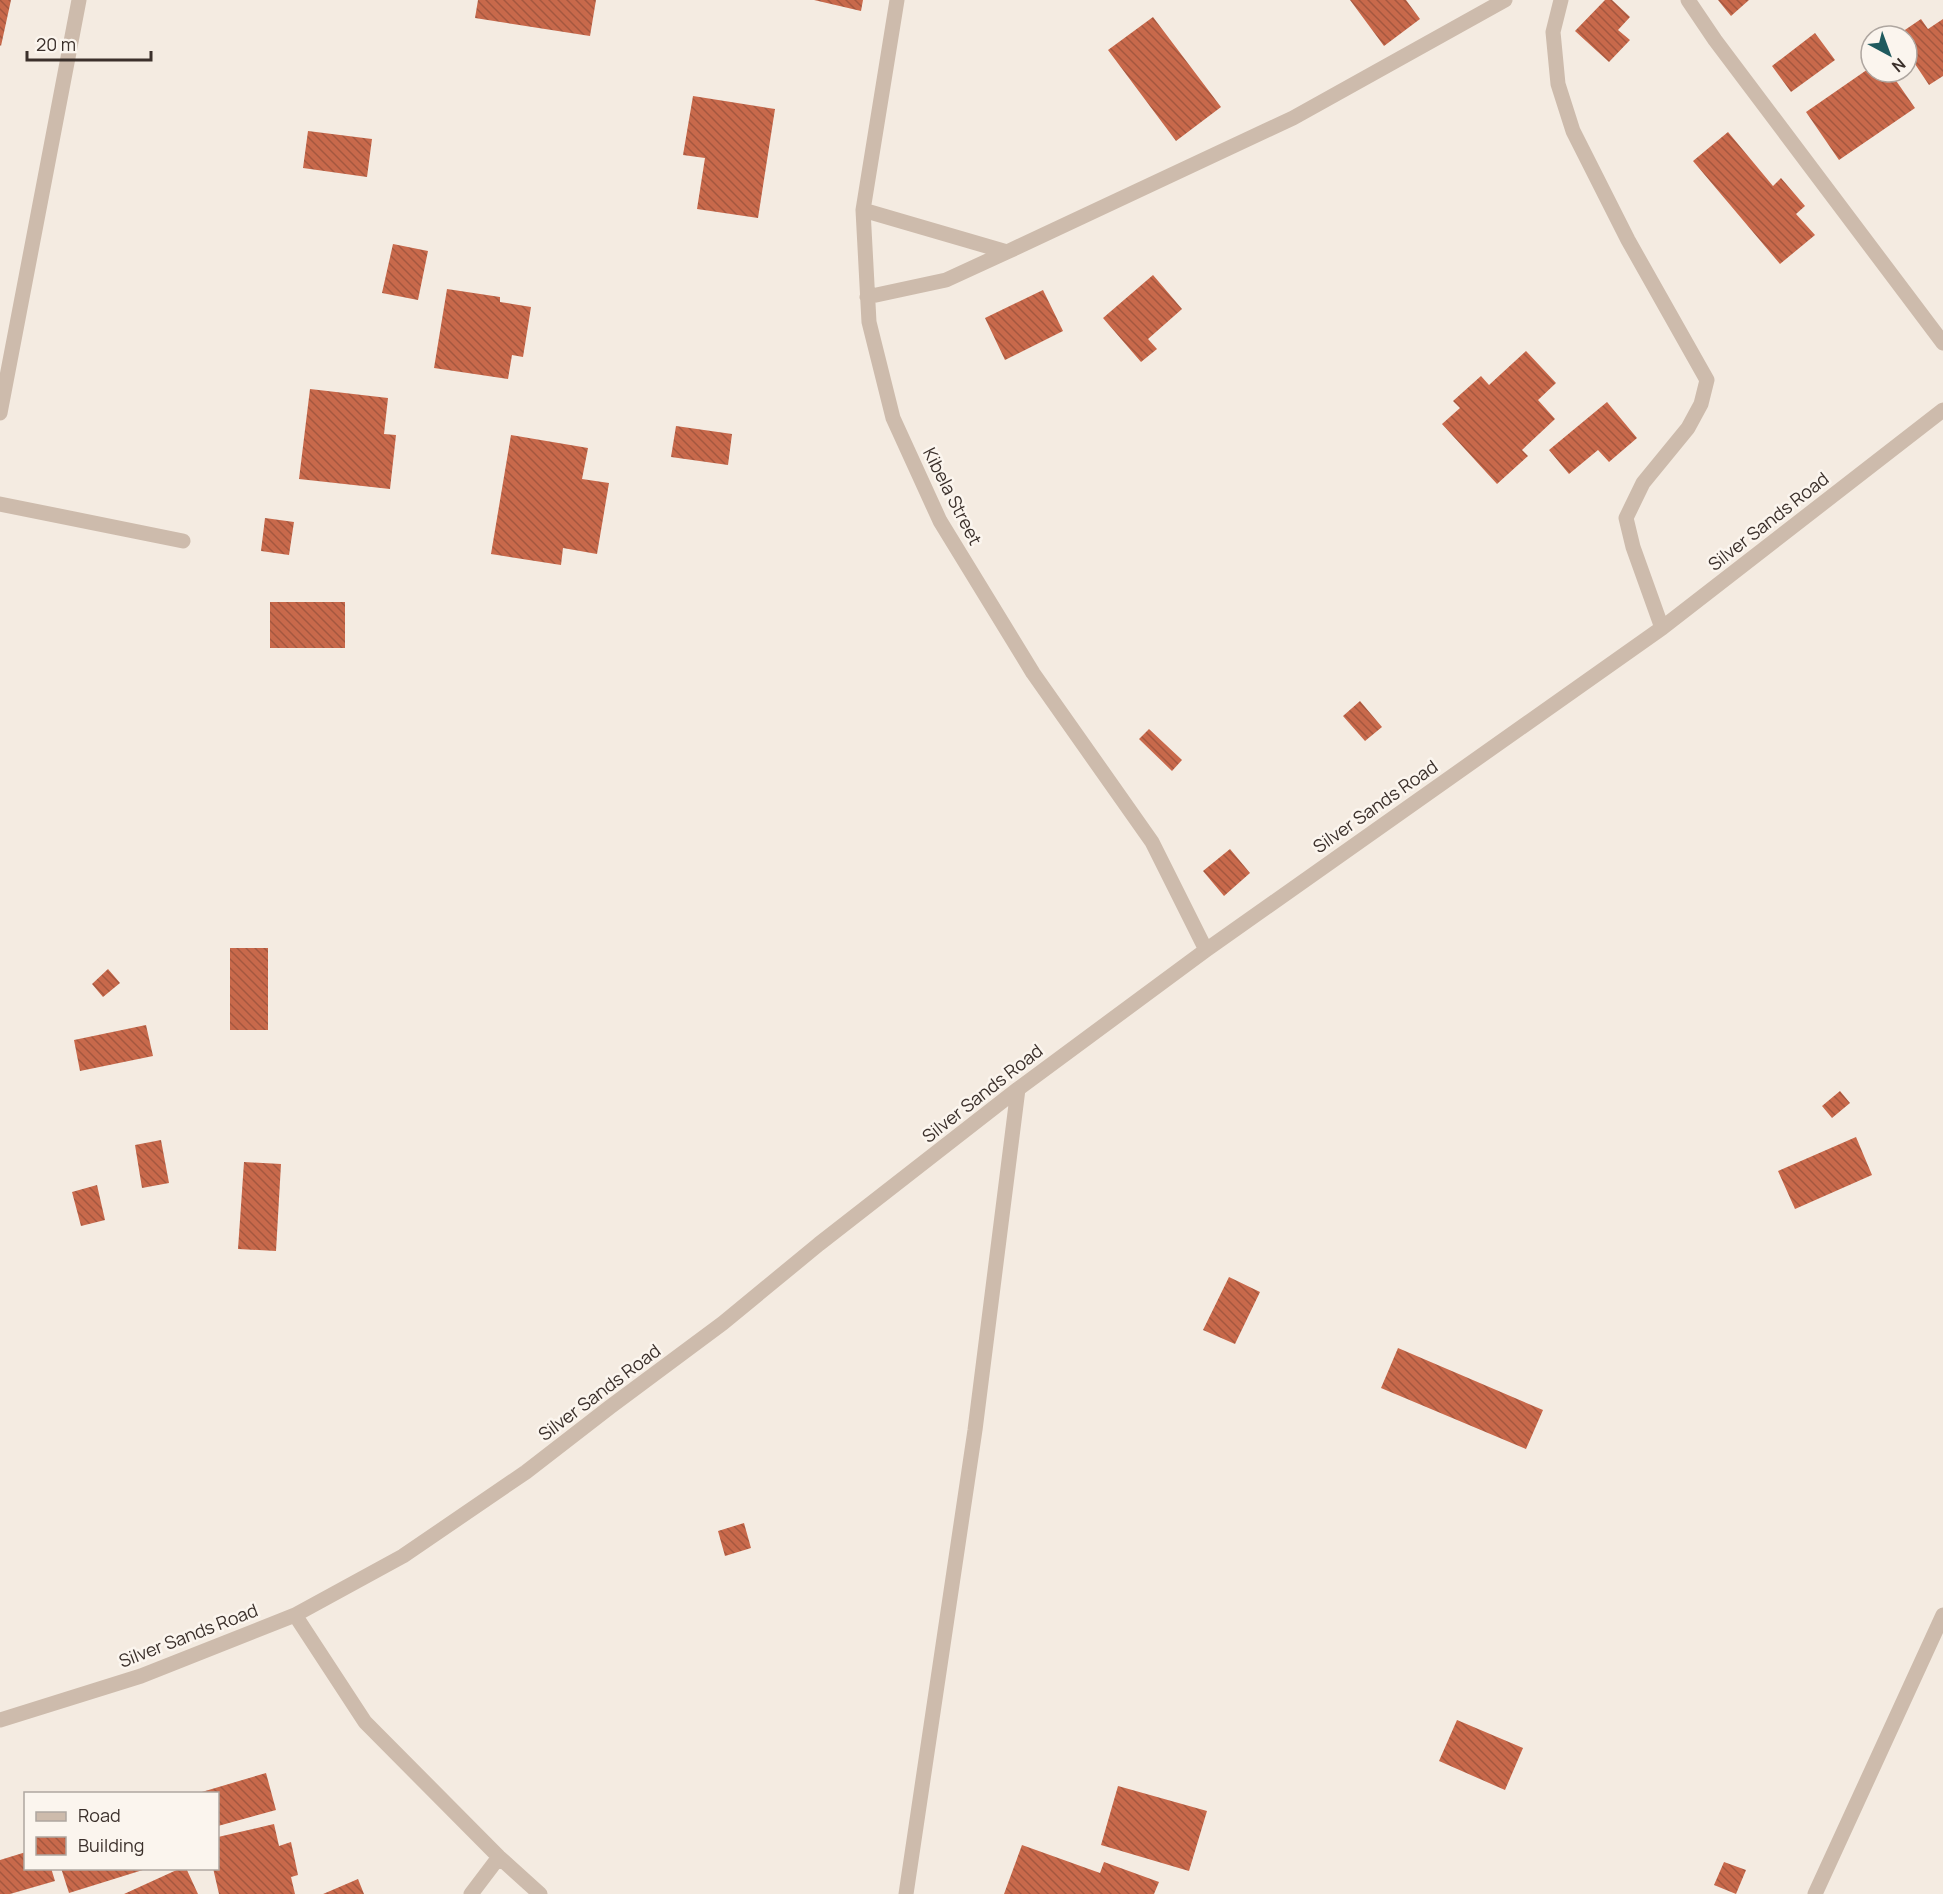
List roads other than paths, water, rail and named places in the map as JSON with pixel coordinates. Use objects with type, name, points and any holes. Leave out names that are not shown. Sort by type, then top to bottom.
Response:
[{"type":"street","points":[[0,413],[79,0]]},
{"type":"street","name":"Kibela Street","points":[[897,0],[863,210],[868,322],[893,418],[940,521],[1033,672],[1152,842],[1206,950]]},
{"type":"street","points":[[867,297],[946,280],[1007,252],[1293,118],[1505,0]]},
{"type":"street","points":[[1561,0],[1552,32],[1558,84],[1573,131],[1628,240],[1707,380],[1701,405],[1688,428],[1643,483],[1626,518],[1633,547],[1662,628]]},
{"type":"street","points":[[1688,0],[1715,40],[1943,343]]},
{"type":"street","points":[[863,210],[1007,252]]},
{"type":"street","name":"Silver Sands Road","points":[[0,1720],[141,1676],[295,1616],[403,1556],[526,1472],[723,1323],[1018,1089],[1206,950],[1662,628],[1943,410]]},
{"type":"street","points":[[0,504],[183,541]]},
{"type":"street","points":[[906,1894],[975,1430],[1018,1089]]},
{"type":"street","points":[[1815,1894],[1943,1615]]},
{"type":"street","points":[[295,1616],[365,1722],[499,1857],[540,1894]]},
{"type":"street","points":[[471,1894],[499,1857]]}]
